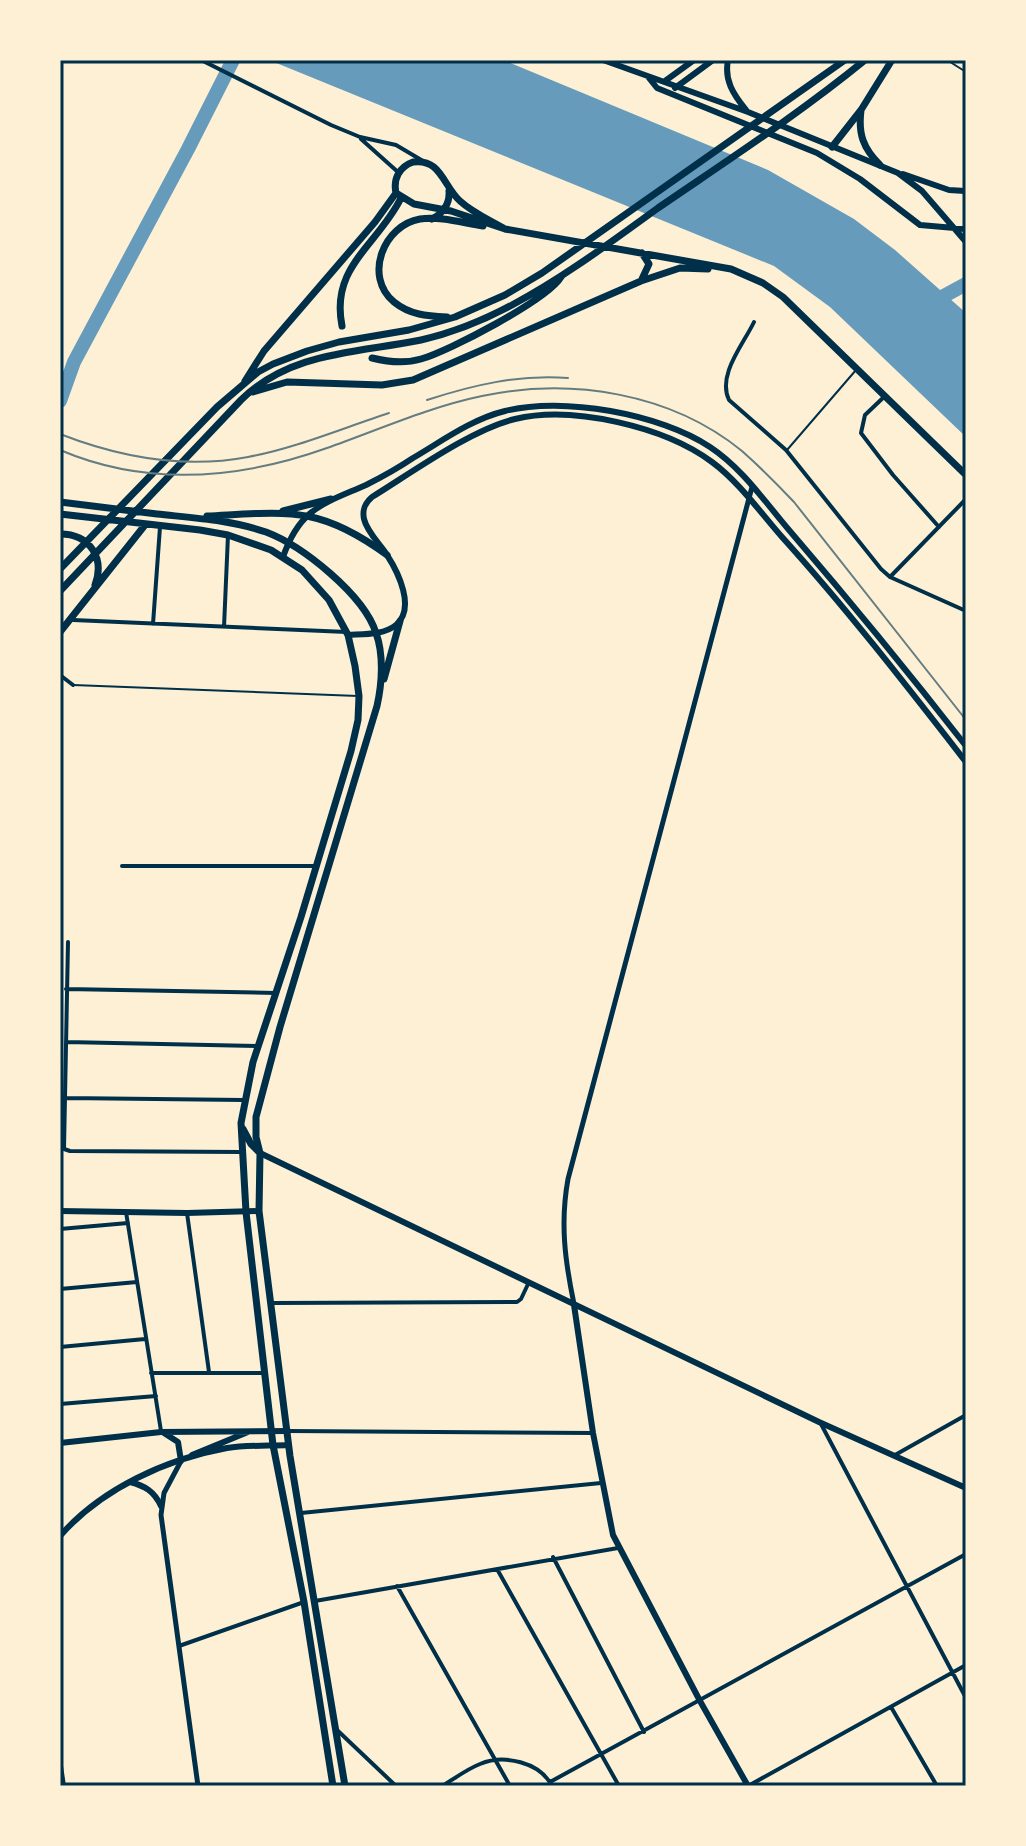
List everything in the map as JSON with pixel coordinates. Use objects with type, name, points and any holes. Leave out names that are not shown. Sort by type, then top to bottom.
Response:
[{"type":"main road","points":[[603,60],[748,112],[898,173],[949,190],[966,191],[966,208]]},
{"type":"main road","points":[[657,88],[694,60]]},
{"type":"main road","points":[[670,94],[713,60]]},
{"type":"main road","points":[[728,60],[726,73],[730,86],[748,112]]},
{"type":"main road","points":[[60,591],[248,394],[267,379],[306,360],[422,340],[455,330],[512,305],[562,275],[817,99],[865,60]]},
{"type":"main road","points":[[817,153],[832,147],[861,110],[892,60]]},
{"type":"main road","points":[[60,569],[243,383],[273,364],[307,351],[455,317],[505,295],[553,265],[844,61]]},
{"type":"main road","points":[[649,78],[657,88],[670,94],[817,153],[849,172],[920,225],[966,229]]},
{"type":"main road","points":[[861,110],[862,141],[880,165]]},
{"type":"main road","points":[[342,326],[338,305],[342,283],[395,211],[399,196],[395,182],[408,164],[425,161],[436,168],[449,189],[466,206],[505,229]]},
{"type":"main road","points":[[898,173],[922,191],[966,242]]},
{"type":"main road","points":[[432,219],[444,209],[449,189]]},
{"type":"main road","points":[[399,196],[414,204],[444,209],[505,229]]},
{"type":"main road","points":[[243,383],[264,351],[399,196]]},
{"type":"main road","points":[[455,317],[430,316],[405,310],[387,294],[379,271],[382,250],[394,232],[410,222],[432,219],[505,229],[731,269],[763,283],[783,297],[966,475]]},
{"type":"main road","points":[[641,281],[649,264],[642,253]]},
{"type":"main road","points":[[248,394],[287,382],[382,385],[413,380],[641,281],[680,268],[731,269]]},
{"type":"main road","points":[[372,358],[398,363],[420,360],[438,353],[551,290],[562,275]]},
{"type":"main road","points":[[277,513],[331,499],[379,479],[473,423],[503,411],[532,406],[599,411],[643,419],[677,430],[718,453],[752,487],[856,607],[966,746]]},
{"type":"main road","points":[[345,1786],[298,1513],[259,1211],[260,1153],[256,1117],[400,621],[404,596],[387,555],[365,520],[364,509],[368,500],[480,432],[528,416],[552,415],[613,422],[665,436],[713,462],[748,498],[837,598],[966,762]]},
{"type":"main road","points":[[283,557],[306,515],[331,499]]},
{"type":"main road","points":[[60,502],[197,517],[267,533],[288,543],[325,569],[353,596],[376,633],[380,693]]},
{"type":"main road","points":[[197,517],[277,513],[306,515],[345,527],[387,555]]},
{"type":"main road","points":[[60,514],[228,535],[283,557],[316,584],[348,633],[359,696],[358,720],[317,866],[258,1046],[241,1123],[246,1212],[273,1445],[304,1602],[333,1786]]},
{"type":"main road","points":[[60,632],[145,525]]},
{"type":"main road","points":[[60,534],[74,536],[86,543],[98,558],[99,571],[90,594]]},
{"type":"main road","points":[[348,633],[376,633],[400,621]]},
{"type":"main road","points":[[241,1123],[245,1135],[260,1153],[964,1489]]},
{"type":"main road","points":[[60,1211],[259,1211]]},
{"type":"main road","points":[[574,1305],[601,1483],[618,1548],[748,1786]]},
{"type":"main road","points":[[60,1536],[97,1503],[130,1482],[251,1431]]},
{"type":"main road","points":[[60,1443],[161,1432],[288,1431]]},
{"type":"main road","points":[[161,1432],[178,1442],[181,1461]]},
{"type":"main road","points":[[181,1461],[230,1448],[289,1445]]},
{"type":"main road","points":[[130,1482],[154,1493],[161,1506]]},
{"type":"street","points":[[201,60],[331,125],[360,137],[396,145],[425,161]]},
{"type":"street","points":[[360,137],[399,173]]},
{"type":"street","points":[[754,322],[727,374],[725,392],[729,400],[786,450],[869,556],[890,577],[966,611]]},
{"type":"street","points":[[885,396],[865,415],[861,433],[939,527]]},
{"type":"street","points":[[574,1305],[562,1237],[568,1179],[752,487]]},
{"type":"street","points":[[890,577],[966,499]]},
{"type":"street","points":[[153,624],[160,526]]},
{"type":"street","points":[[224,627],[228,535]]},
{"type":"street","points":[[70,619],[348,633]]},
{"type":"street","points":[[60,675],[73,685]]},
{"type":"street","points":[[122,866],[317,866]]},
{"type":"street","points":[[68,942],[64,1149],[242,1152]]},
{"type":"street","points":[[66,989],[276,993]]},
{"type":"street","points":[[66,1042],[258,1046]]},
{"type":"street","points":[[65,1098],[244,1100]]},
{"type":"street","points":[[126,1212],[161,1432]]},
{"type":"street","points":[[187,1213],[209,1372]]},
{"type":"street","points":[[60,1229],[128,1223]]},
{"type":"street","points":[[60,1289],[138,1282]]},
{"type":"street","points":[[272,1303],[517,1302],[529,1282]]},
{"type":"street","points":[[60,1347],[146,1339]]},
{"type":"street","points":[[151,1373],[265,1373]]},
{"type":"street","points":[[60,1404],[156,1396]]},
{"type":"street","points":[[893,1456],[966,1415]]},
{"type":"street","points":[[819,1422],[966,1698]]},
{"type":"street","points":[[288,1431],[593,1433]]},
{"type":"street","points":[[181,1461],[161,1506],[198,1786]]},
{"type":"street","points":[[298,1513],[601,1483]]},
{"type":"street","points":[[315,1601],[618,1548]]},
{"type":"street","points":[[442,1786],[478,1764],[495,1760],[526,1763],[543,1773],[551,1784],[966,1554]]},
{"type":"street","points":[[553,1557],[644,1732]]},
{"type":"street","points":[[497,1569],[619,1786]]},
{"type":"street","points":[[397,1586],[510,1786]]},
{"type":"street","points":[[179,1646],[304,1602]]},
{"type":"street","points":[[748,1786],[966,1665]]},
{"type":"street","points":[[891,1707],[937,1786]]},
{"type":"street","points":[[336,1730],[396,1786]]},
{"type":"street","points":[[60,1759],[64,1786]]},
{"type":"lane","points":[[947,60],[966,72]]},
{"type":"lane","points":[[786,450],[857,369]]},
{"type":"lane","points":[[73,685],[359,696]]},
{"type":"water","points":[[269,60],[503,60],[768,170],[854,219],[895,250],[966,313],[966,437],[830,307],[774,266]]},
{"type":"waterway","points":[[60,401],[74,362],[233,60]]},
{"type":"waterway","points":[[931,303],[966,284]]},
{"type":"railway","points":[[427,400],[497,382],[568,378]]},
{"type":"railway","points":[[60,450],[126,470],[160,474],[227,472],[294,459],[423,413],[482,396],[550,388],[585,390],[652,403],[714,431],[742,451],[775,482],[966,720]]},
{"type":"railway","points":[[60,434],[129,455],[200,462],[248,457],[284,448],[389,413]]}]
